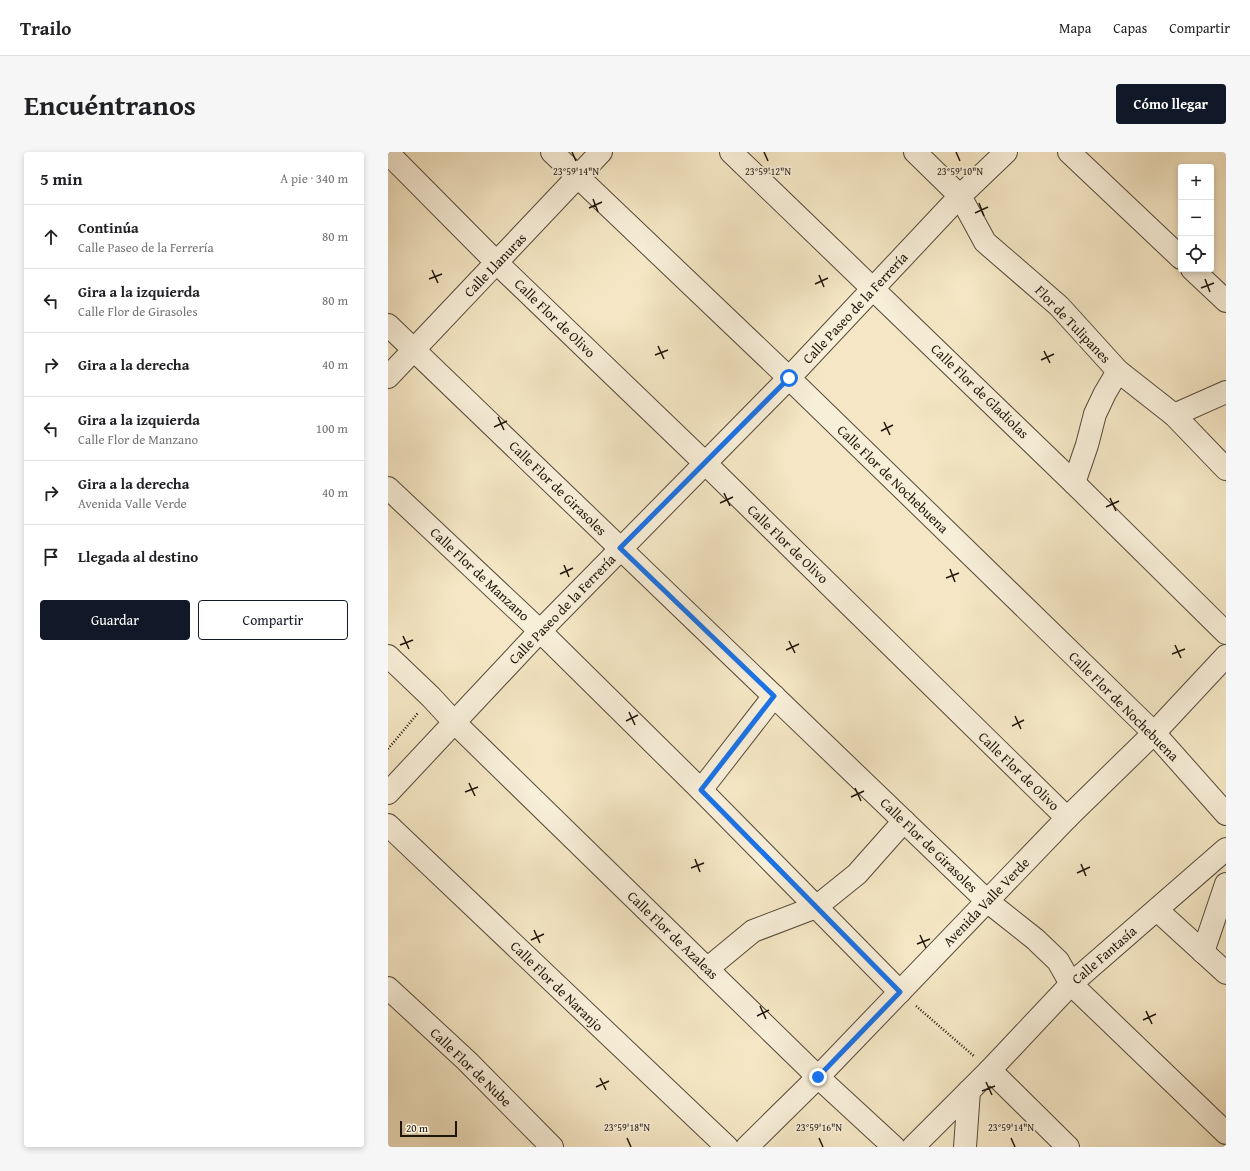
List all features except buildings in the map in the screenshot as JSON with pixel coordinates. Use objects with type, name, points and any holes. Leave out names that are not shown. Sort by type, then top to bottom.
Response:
[{"type":"street","name":"Calle Flor de Nochebuena","points":[[552,152],[789,378],[1154,733],[1226,814]]},
{"type":"street","name":"Calle Llanuras","points":[[388,377],[602,152]]},
{"type":"street","name":"Calle Flor de Gladiolas","points":[[731,152],[874,288],[1226,633]]},
{"type":"street","name":"Flor de Tulipanes","points":[[915,152],[960,196],[985,242],[1060,306],[1118,371],[1174,415],[1226,469]]},
{"type":"street","name":"Calle Paseo de la Ferrería","points":[[388,793],[620,548],[706,464],[960,196],[1006,152]]},
{"type":"street","points":[[1069,152],[1178,255]]},
{"type":"street","name":"Calle Flor de Olivo","points":[[388,153],[497,263],[706,464],[1067,818]]},
{"type":"street","points":[[1195,272],[1226,301]]},
{"type":"street","name":"Calle Flor de Girasoles","points":[[388,326],[987,901],[1035,939],[1058,961],[1071,984],[1226,1133]]},
{"type":"street","points":[[1074,483],[1087,445],[1095,414],[1118,371]]},
{"type":"street","points":[[1174,415],[1226,392]]},
{"type":"street","name":"Calle Flor de Manzano","points":[[388,488],[540,631],[701,790],[900,992]]},
{"type":"street","name":"Calle Flor de Azaleas","points":[[388,656],[818,1077],[894,1147]]},
{"type":"street","name":"Avenida Valle Verde","points":[[747,1147],[818,1077],[1067,818],[1154,733],[1226,656]]},
{"type":"street","points":[[701,790],[774,696]]},
{"type":"street","points":[[707,968],[753,931],[816,907],[857,874],[904,821]]},
{"type":"street","name":"Calle Flor de Naranjo","points":[[388,825],[727,1147]]},
{"type":"street","name":"Calle Fantasía","points":[[913,1147],[990,1070],[1071,984],[1226,848]]},
{"type":"street","points":[[1203,952],[1226,884]]},
{"type":"street","points":[[1157,910],[1226,973]]},
{"type":"street","name":"Calle Flor de Nube","points":[[388,988],[466,1061],[552,1147]]},
{"type":"street","points":[[990,1070],[1068,1147]]},
{"type":"street","points":[[965,1147],[969,1091]]},
{"type":"path","points":[[388,749],[431,697]]},
{"type":"path","points":[[900,992],[990,1070]]},
{"type":"route","points":[[789,378],[706,464],[620,548],[774,696],[701,790],[900,992],[818,1077]]}]
